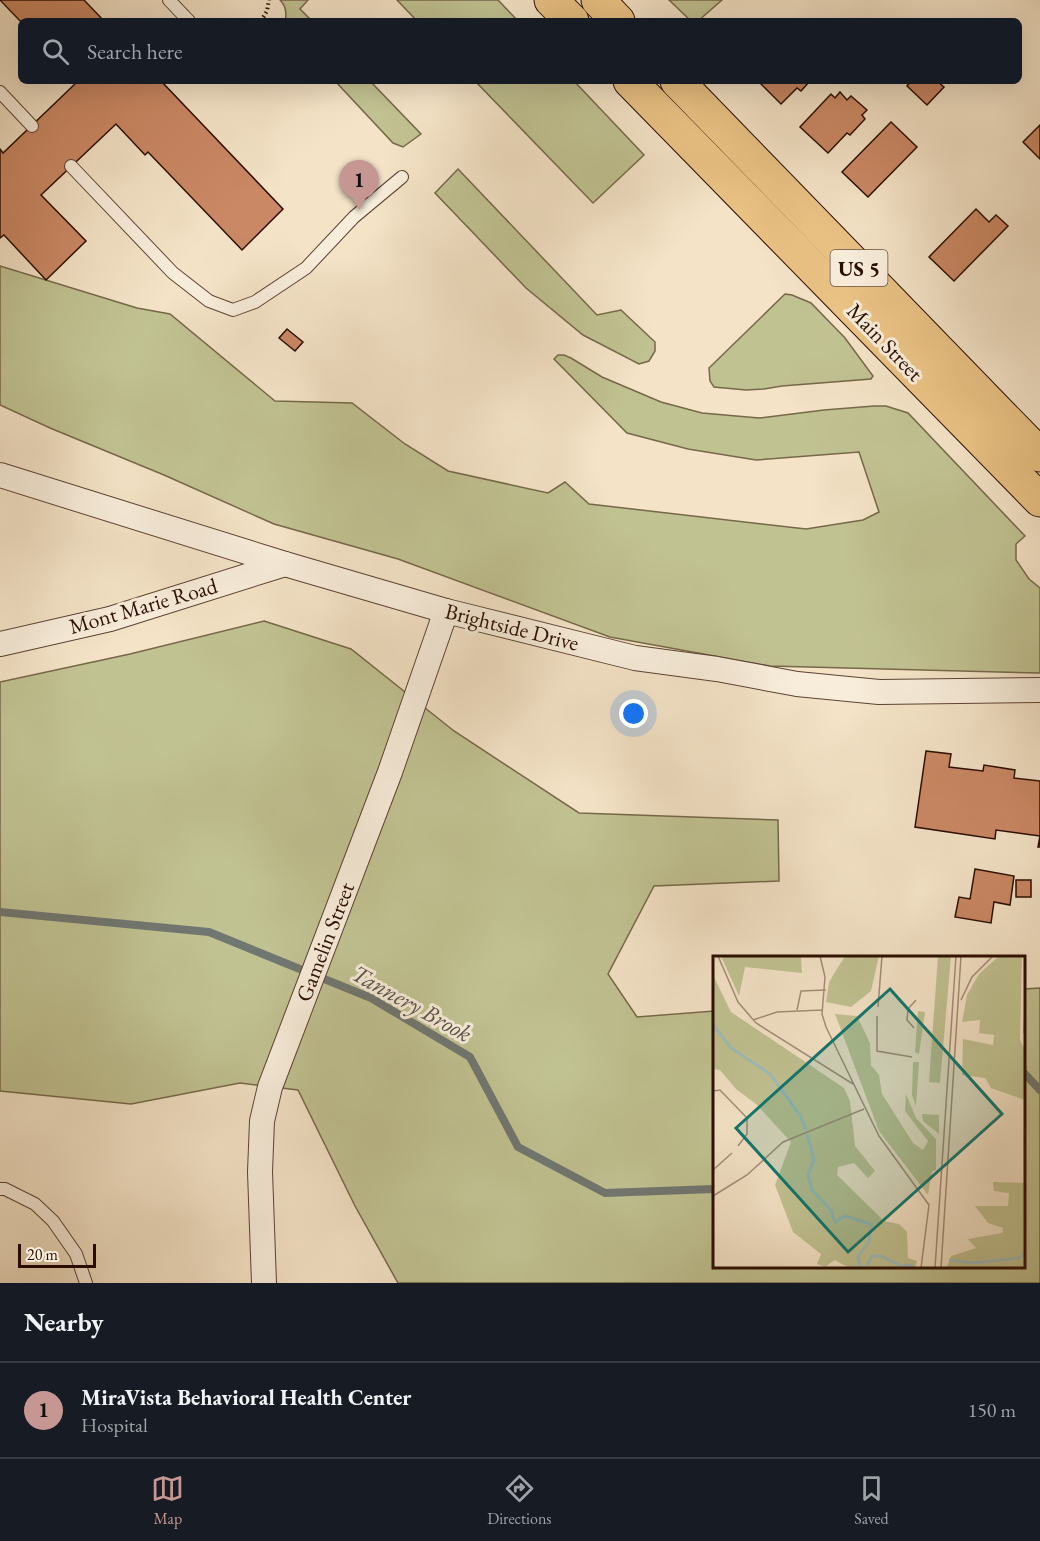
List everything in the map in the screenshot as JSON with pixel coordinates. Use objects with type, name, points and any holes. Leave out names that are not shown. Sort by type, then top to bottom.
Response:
[{"type":"main road","points":[[551,0],[569,18]]},
{"type":"main road","points":[[598,0],[615,18]]},
{"type":"main road","name":"Main Street","points":[[633,84],[1040,500]]},
{"type":"main road","name":"Main Street","points":[[680,84],[1040,455]]},
{"type":"street","name":"Brightside Drive","points":[[0,475],[285,564],[446,611],[635,658],[717,669],[797,684],[879,692],[1040,690]]},
{"type":"street","name":"Mont Marie Road","points":[[0,644],[110,619],[285,564]]},
{"type":"street","name":"Gamelin Street","points":[[264,1283],[260,1172],[262,1121],[270,1087],[390,772],[446,611]]},
{"type":"lane","points":[[169,0],[186,18]]},
{"type":"lane","points":[[0,92],[32,126]]},
{"type":"lane","points":[[71,166],[173,273],[209,302],[233,310],[255,302],[306,268],[354,217],[402,177]]},
{"type":"lane","points":[[0,1189],[5,1189],[35,1204],[53,1221],[76,1254],[86,1283]]},
{"type":"path","points":[[263,18],[269,0]]},
{"type":"green space","points":[[280,0],[308,0],[300,9],[309,18],[286,18],[284,5]]},
{"type":"green space","points":[[397,0],[498,0],[515,18],[414,18]]},
{"type":"green space","points":[[669,0],[722,0],[701,18],[688,18]]},
{"type":"green space","points":[[338,84],[373,84],[421,134],[403,147],[393,143]]},
{"type":"green space","points":[[478,84],[577,84],[644,155],[593,203]]},
{"type":"green space","points":[[458,169],[597,315],[621,310],[655,342],[655,351],[649,361],[639,364],[583,335],[526,288],[435,193]]},
{"type":"green space","points":[[0,266],[137,308],[170,314],[275,401],[352,403],[405,444],[448,471],[548,493],[565,482],[589,504],[806,529],[863,520],[879,512],[859,452],[756,460],[688,449],[627,433],[554,359],[558,355],[571,358],[602,377],[661,402],[702,413],[759,418],[824,410],[886,406],[908,413],[1025,536],[1016,544],[1016,560],[1029,579],[1040,588],[1040,673],[770,666],[610,637],[398,559],[274,524],[0,405]]},
{"type":"green space","points":[[785,294],[811,303],[845,338],[873,376],[871,379],[746,390],[714,387],[710,381],[709,368]]},
{"type":"green space","points":[[264,621],[351,649],[454,731],[579,813],[778,820],[779,881],[654,886],[608,974],[637,1017],[713,1011],[713,1268],[1025,1268],[1025,989],[1040,988],[1040,1283],[398,1283],[355,1206],[298,1090],[240,1083],[131,1104],[0,1091],[0,682],[130,654]]},
{"type":"building","points":[[0,0],[84,0],[101,18],[18,18]]},
{"type":"building","points":[[75,84],[164,84],[283,209],[242,250],[148,152],[145,155],[116,124],[41,195],[86,241],[46,280],[4,235],[0,238],[0,149],[3,153]]},
{"type":"building","points":[[761,84],[807,84],[801,91],[797,88],[781,104]]},
{"type":"building","points":[[909,84],[940,84],[944,87],[927,105],[907,86]]},
{"type":"building","points":[[840,92],[847,100],[851,96],[867,110],[862,115],[865,119],[850,135],[847,133],[828,153],[800,127],[831,94],[835,98]]},
{"type":"building","points":[[891,122],[917,147],[868,197],[842,172]]},
{"type":"building","points":[[1040,125],[1040,159],[1023,142]]},
{"type":"building","points":[[976,209],[989,222],[996,215],[1008,226],[954,281],[929,257]]},
{"type":"building","points":[[287,329],[303,342],[295,351],[279,338]]},
{"type":"building","points":[[926,751],[951,754],[949,767],[983,771],[984,765],[1015,770],[1014,778],[1040,781],[1040,836],[996,830],[995,839],[915,827]]},
{"type":"building","points":[[975,869],[1014,876],[1010,905],[994,902],[991,923],[955,917],[959,897],[970,899]]},
{"type":"building","points":[[1016,880],[1031,880],[1031,897],[1016,897]]},
{"type":"waterway","name":"Tannery Brook","points":[[0,912],[209,932],[371,998],[470,1057],[518,1147],[605,1193],[713,1189]]},
{"type":"waterway","name":"Tannery Brook","points":[[1025,1074],[1040,1090]]},
{"type":"place","name":"MiraVista Behavioral Health Center","points":[[359,210]]}]
